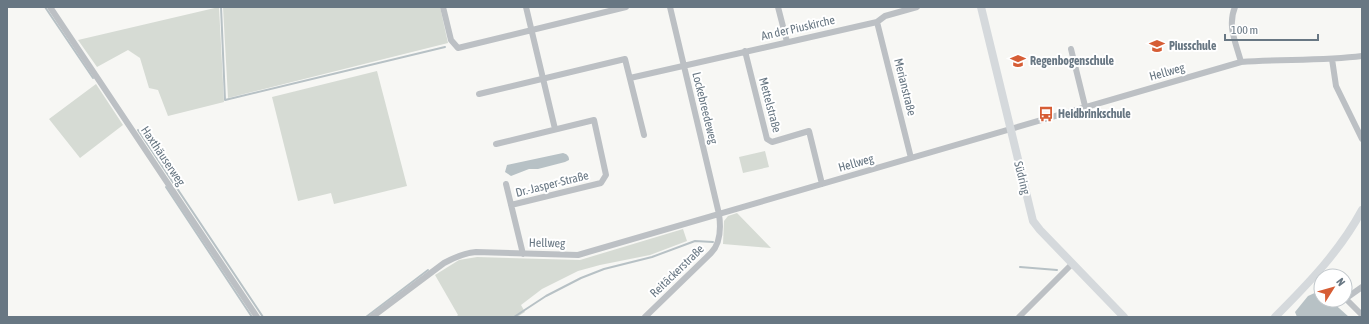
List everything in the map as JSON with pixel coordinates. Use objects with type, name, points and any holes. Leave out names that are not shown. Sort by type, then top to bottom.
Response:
[{"type":"main road","name":"Südring","points":[[981,7],[1033,220],[1040,230],[1124,317]]},
{"type":"main road","points":[[1324,268],[1362,210]]},
{"type":"main road","points":[[1275,317],[1313,281]]},
{"type":"street","name":"Haxthäuserweg","points":[[50,7],[257,317]]},
{"type":"street","points":[[443,7],[451,40],[458,48],[626,7]]},
{"type":"street","points":[[496,144],[555,129],[526,7]]},
{"type":"street","name":"Lockebreedeweg","points":[[670,7],[719,214]]},
{"type":"street","points":[[778,7],[787,42]]},
{"type":"street","name":"An der Piuskirche","points":[[630,78],[877,22],[885,16],[917,7]]},
{"type":"street","points":[[1226,7],[1234,9],[1231,19],[1231,29],[1241,62]]},
{"type":"street","name":"Merianstraße","points":[[877,22],[911,158]]},
{"type":"street","points":[[1071,49],[1085,106]]},
{"type":"street","name":"Mettelstraße","points":[[745,51],[767,139],[772,142],[809,131],[822,184]]},
{"type":"street","name":"Hellweg","points":[[372,317],[444,263],[456,256],[476,252],[578,255],[1085,106],[1241,62],[1332,59],[1362,56]]},
{"type":"street","points":[[479,94],[625,59],[644,135]]},
{"type":"street","points":[[1332,59],[1336,86],[1362,139]]},
{"type":"street","name":"Dr.-Jasper-Straße","points":[[511,205],[601,183],[606,175],[594,120],[555,129]]},
{"type":"street","name":"Dr.-Jasper-Straße","points":[[506,184],[523,254]]},
{"type":"street","name":"Reitäckerstraße","points":[[645,317],[717,247],[719,240],[719,214]]},
{"type":"street","points":[[1019,317],[1072,264]]},
{"type":"street","points":[[1353,293],[1362,287]]},
{"type":"street","points":[[1353,307],[1362,315]]},
{"type":"street","points":[[651,311],[657,317]]},
{"type":"shaded area","points":[[219,7],[224,102],[168,116],[158,90],[149,88],[140,58],[128,50],[97,67],[78,40]]},
{"type":"shaded area","points":[[223,7],[440,7],[448,43],[228,98]]},
{"type":"shaded area","points":[[377,71],[407,186],[334,204],[331,193],[298,201],[272,97]]},
{"type":"shaded area","points":[[96,84],[123,125],[80,158],[49,119]]},
{"type":"shaded area","points":[[765,151],[769,167],[743,173],[739,157]]},
{"type":"shaded area","points":[[563,153],[568,155],[569,160],[538,169],[529,169],[511,176],[505,172],[507,165]]},
{"type":"shaded area","points":[[737,213],[771,248],[723,244],[724,221],[728,216]]},
{"type":"shaded area","points":[[683,229],[687,241],[650,255],[578,271],[542,289],[521,305],[525,312],[517,317],[456,317],[458,315],[435,275],[459,260],[477,257],[580,260]]},
{"type":"shaded area","points":[[1313,294],[1313,308],[1339,308],[1349,317],[1297,317],[1295,312],[1308,296]]},
{"type":"waterway","points":[[45,7],[93,78]]},
{"type":"waterway","points":[[221,7],[225,100],[445,47]]},
{"type":"waterway","points":[[138,130],[263,317]]},
{"type":"waterway","points":[[166,187],[252,317]]},
{"type":"waterway","points":[[514,317],[546,296],[581,278],[604,269],[652,257],[695,241],[713,242]]},
{"type":"waterway","points":[[1020,267],[1057,270]]},
{"type":"waterway","points":[[366,317],[428,270]]},
{"type":"place","name":"Piusschule","points":[[1157,46]]},
{"type":"place","name":"Regenbogenschule","points":[[1018,61]]},
{"type":"place","name":"Heidbrinkschule","points":[[1046,114]]}]
